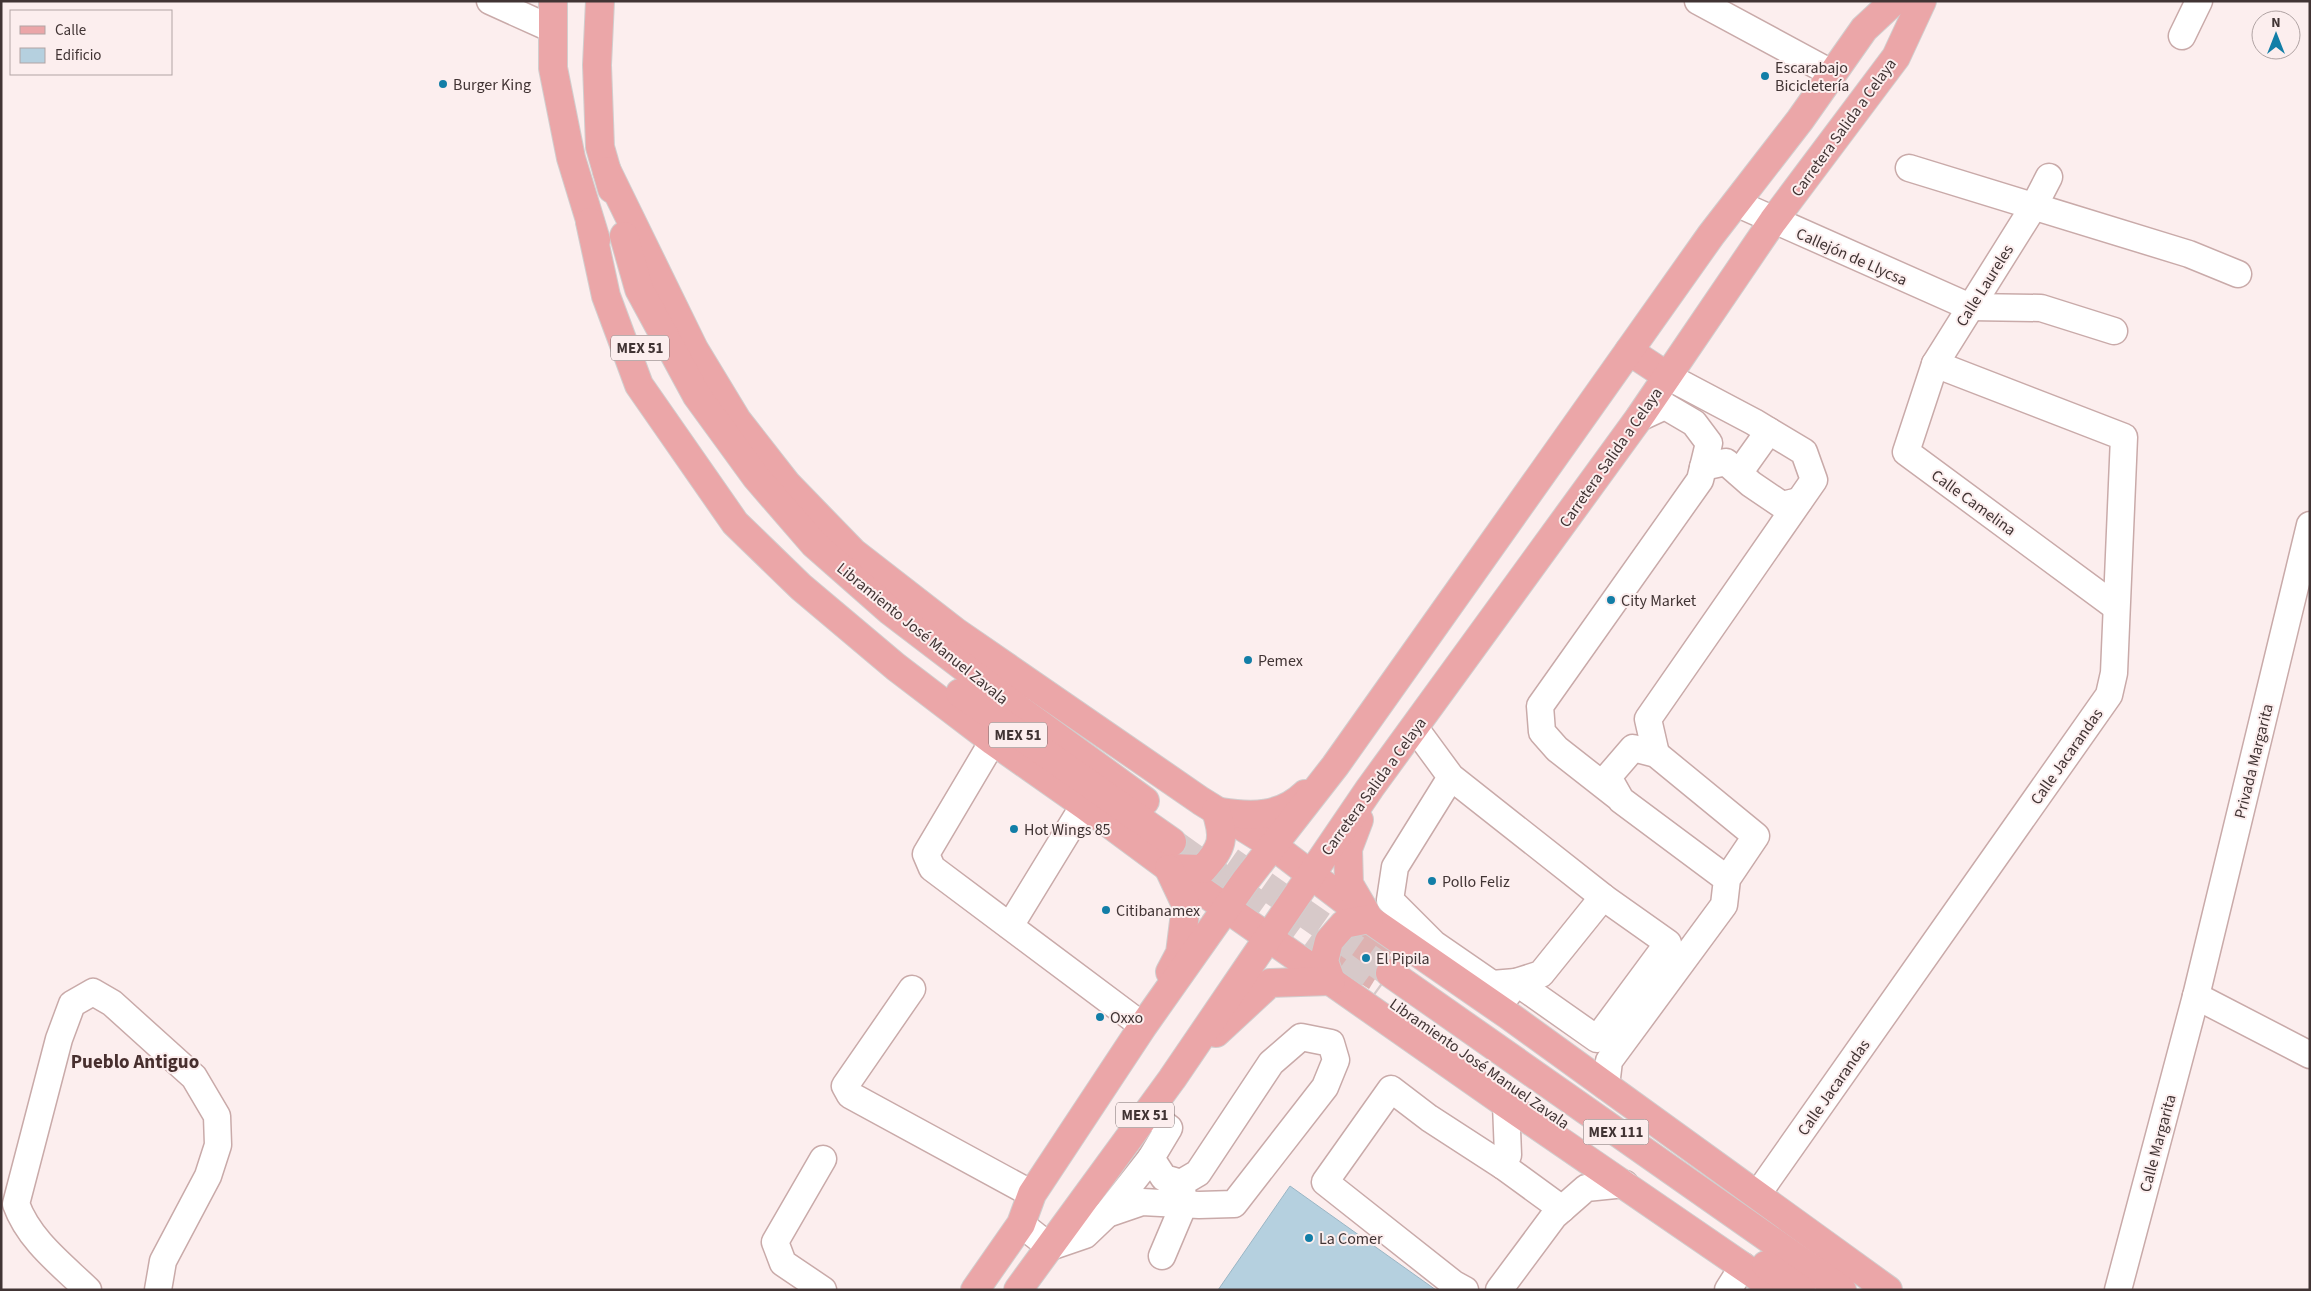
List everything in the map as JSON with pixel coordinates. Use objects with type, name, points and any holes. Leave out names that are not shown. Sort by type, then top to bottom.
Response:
[{"type":"main road","name":"Libramiento José Manuel Zavala","points":[[553,1],[554,77],[571,158],[599,252],[632,333],[668,399],[721,478],[770,537],[869,623],[943,681],[1174,846]]},
{"type":"main road","name":"Libramiento José Manuel Zavala","points":[[600,1],[597,64],[600,138],[607,171],[639,289],[697,396],[769,492],[814,544],[889,610],[1020,710],[1174,846]]},
{"type":"main road","name":"MEX 51","points":[[975,1290],[1021,1224],[1032,1194],[1143,1026],[1226,908],[1272,845],[1335,766],[1629,351],[1864,29],[1894,1]]},
{"type":"main road","name":"Carretera Salida a Celaya","points":[[1267,937],[1370,788],[1639,418],[1773,221],[1896,57],[1922,1]]},
{"type":"main road","points":[[607,171],[694,349],[737,420],[787,484],[853,552],[956,632],[1216,811],[1272,845],[1369,918],[1508,1015],[1888,1290]]},
{"type":"main road","points":[[590,222],[606,296],[640,385],[735,523],[801,587],[896,667],[993,741],[1084,805],[1174,846],[1203,869],[1218,853],[1223,832],[1216,811]]},
{"type":"main road","points":[[1629,351],[1667,376]]},
{"type":"main road","points":[[1216,811],[1249,816],[1273,813],[1294,804],[1335,766]]},
{"type":"main road","points":[[1369,918],[1349,884],[1348,849],[1370,788]]},
{"type":"main road","points":[[1174,846],[1226,908],[1506,1104],[1777,1290]]},
{"type":"main road","points":[[1143,1026],[1180,953],[1186,905],[1174,846]]},
{"type":"main road","points":[[1331,981],[1324,961],[1328,941],[1344,924],[1369,918]]},
{"type":"main road","name":"MEX 51","points":[[1018,1290],[1172,1079],[1267,937]]},
{"type":"main road","points":[[1172,1079],[1238,1012],[1270,984],[1331,981]]},
{"type":"main road","name":"Libramiento José Manuel Zavala","points":[[1802,1290],[1384,982],[1842,1290]]},
{"type":"street","points":[[490,1],[552,29]]},
{"type":"street","points":[[1698,1],[1833,74]]},
{"type":"street","points":[[2182,36],[2199,1]]},
{"type":"street","points":[[1909,168],[2189,254],[2238,274]]},
{"type":"street","name":"Calle Laureles","points":[[1935,364],[2034,206],[2049,178]]},
{"type":"street","name":"Callejón de Llycsa","points":[[1736,203],[1970,307]]},
{"type":"street","points":[[1970,307],[2041,308],[2114,332]]},
{"type":"street","name":"Calle Jacarandas","points":[[1757,1195],[2109,695],[2114,673],[2124,437],[1935,364]]},
{"type":"street","name":"Calle Camelina","points":[[1935,364],[1906,452],[2116,607]]},
{"type":"street","points":[[1656,754],[1648,719],[1814,480],[1804,452],[1667,376]]},
{"type":"street","points":[[1639,418],[1665,406],[1694,423],[1709,443],[1700,480],[1540,706],[1542,732],[1557,749],[1621,800],[1727,878]]},
{"type":"street","points":[[1739,473],[1769,431]]},
{"type":"street","points":[[1703,467],[1726,462],[1751,484],[1782,505],[1799,501]]},
{"type":"street","name":"Privada Margarita","points":[[2196,996],[2306,559],[2310,525]]},
{"type":"street","points":[[1415,728],[1450,777],[1603,897],[1668,943],[1597,1039],[1516,982]]},
{"type":"street","points":[[993,741],[926,854],[932,868],[1143,1026]]},
{"type":"street","points":[[1606,1086],[1609,1061],[1724,905],[1727,878],[1756,836],[1656,754],[1632,748],[1608,777],[1621,800]]},
{"type":"street","points":[[1450,777],[1395,868],[1390,900],[1434,944],[1492,984],[1516,982],[1541,974],[1603,897]]},
{"type":"street","points":[[1010,926],[1084,805]]},
{"type":"street","points":[[1508,1015],[1504,1000],[1516,982]]},
{"type":"street","points":[[912,989],[846,1086],[850,1095],[1032,1194]]},
{"type":"street","points":[[88,1290],[30,1234],[16,1204],[59,1039],[72,1004],[93,992],[112,1003],[194,1077],[217,1116],[218,1145],[208,1176],[163,1261],[158,1290]]},
{"type":"street","points":[[2196,996],[2310,1055]]},
{"type":"street","name":"Calle Margarita","points":[[2118,1290],[2196,996]]},
{"type":"street","points":[[1107,1214],[1142,1202],[1182,1194],[1234,1204],[1325,1087],[1336,1060],[1331,1043],[1301,1037],[1271,1063],[1182,1194],[1162,1256]]},
{"type":"street","points":[[1465,1290],[1454,1284],[1325,1182],[1391,1089],[1429,1118],[1503,1166],[1562,1209]]},
{"type":"street","points":[[1503,1166],[1508,1155],[1506,1104]]},
{"type":"street","points":[[1021,1224],[1050,1247],[1085,1235],[1107,1214],[1151,1158],[1169,1128],[1148,1112]]},
{"type":"street","points":[[1151,1158],[1164,1178],[1182,1194]]},
{"type":"street","points":[[823,1159],[775,1242],[783,1263],[823,1290]]},
{"type":"street","points":[[1498,1290],[1554,1216],[1586,1188],[1625,1184]]},
{"type":"street","points":[[1728,1290],[1743,1266]]},
{"type":"shaded area","points":[[1364,930],[1394,948],[1369,989],[1337,968],[1336,946],[1348,933]]},
{"type":"building","name":"La Comer","points":[[1290,1186],[1436,1290],[1218,1290]]},
{"type":"tunnel","points":[[1172,842],[1378,991]]},
{"type":"tunnel","points":[[1230,861],[1390,973]]},
{"type":"place","name":"Escarabajo Bicicletería","points":[[1765,76]]},
{"type":"place","name":"Burger King","points":[[443,84]]},
{"type":"place","name":"City Market","points":[[1611,600]]},
{"type":"place","name":"Pemex","points":[[1248,660]]},
{"type":"place","name":"Hot Wings 85","points":[[1014,829]]},
{"type":"place","name":"Pollo Feliz","points":[[1432,881]]},
{"type":"place","name":"Citibanamex","points":[[1106,910]]},
{"type":"place","name":"El Pipila","points":[[1366,958]]},
{"type":"place","name":"Oxxo","points":[[1100,1017]]},
{"type":"place","name":"La Comer","points":[[1309,1238]]},
{"type":"district","name":"Pueblo Antiguo","points":[[135,1061]]}]
